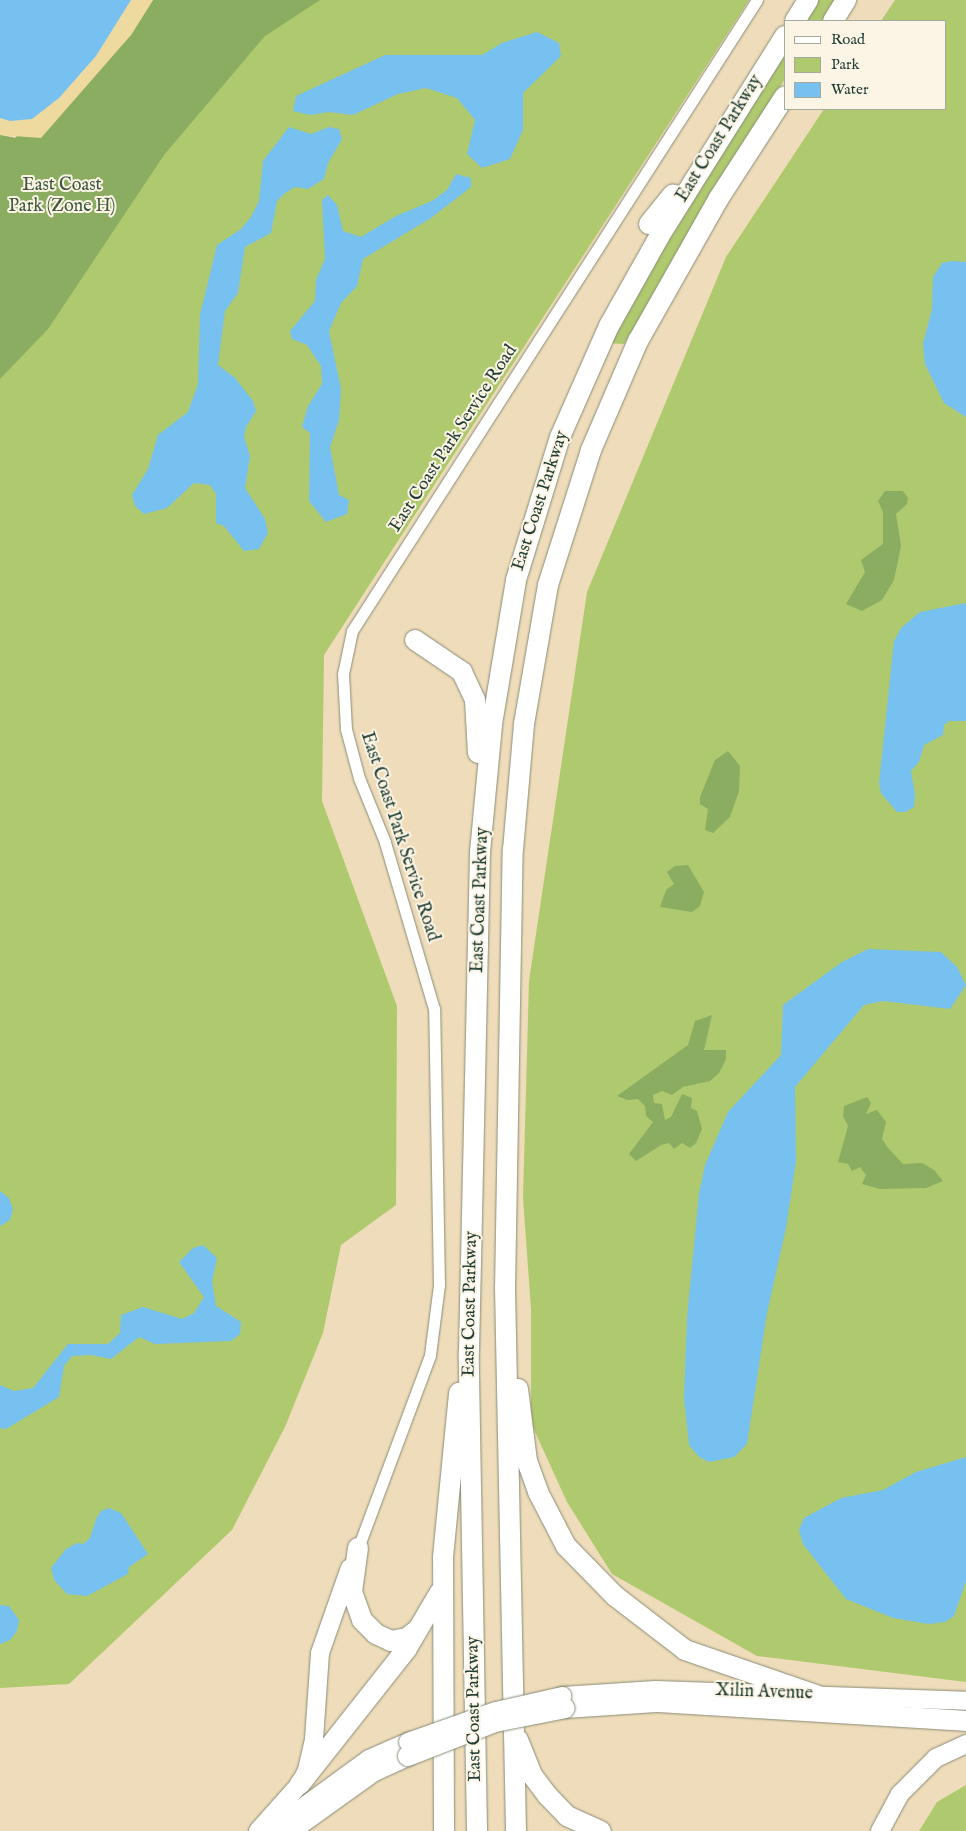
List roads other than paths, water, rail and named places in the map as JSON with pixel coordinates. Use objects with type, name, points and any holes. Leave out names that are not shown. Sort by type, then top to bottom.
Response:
[{"type":"highway","points":[[795,20],[808,0]]},
{"type":"highway","points":[[834,20],[846,0]]},
{"type":"highway","name":"East Coast Parkway","points":[[477,1831],[469,1352],[480,852],[492,724],[516,580],[560,437],[609,326],[660,235],[784,38]]},
{"type":"highway","name":"East Coast Parkway","points":[[516,1831],[505,1331],[513,850],[524,724],[548,585],[591,450],[638,341],[719,198],[784,98]]},
{"type":"highway","points":[[649,224],[734,115]]},
{"type":"highway","points":[[416,640],[462,672],[475,700],[480,852]]},
{"type":"highway","points":[[505,1331],[516,1369],[527,1461],[538,1492],[566,1546],[615,1596],[685,1650],[816,1695]]},
{"type":"highway","points":[[444,1831],[442,1588],[448,1495],[460,1389],[469,1352]]},
{"type":"highway","points":[[358,1548],[352,1592],[356,1611],[368,1628],[383,1638],[400,1641],[424,1624]]},
{"type":"highway","points":[[300,1784],[383,1681],[424,1624],[442,1588]]},
{"type":"highway","points":[[290,1831],[408,1749],[564,1702],[656,1702],[966,1721]]},
{"type":"highway","points":[[513,1727],[538,1785],[566,1816],[601,1831]]},
{"type":"main road","points":[[258,1831],[300,1784],[312,1755],[320,1653],[358,1548]]},
{"type":"main road","name":"Xilin Avenue","points":[[564,1702],[656,1690],[966,1701]]},
{"type":"main road","points":[[880,1831],[906,1788],[936,1758],[966,1744]]},
{"type":"main road","points":[[276,1831],[295,1813],[369,1759],[408,1749]]},
{"type":"street","name":"East Coast Park Service Road","points":[[358,1548],[430,1356],[439,1285],[434,1010],[385,842],[359,778],[346,729],[343,674],[352,631],[757,0]]},
{"type":"water","points":[[0,0],[131,0],[96,56],[59,98],[32,119],[10,121],[0,118]]},
{"type":"water","points":[[537,32],[559,43],[561,56],[523,93],[523,130],[510,159],[482,168],[467,154],[475,120],[457,98],[426,88],[398,94],[353,115],[329,112],[310,115],[293,111],[296,96],[385,55],[482,55],[502,43]]},
{"type":"water","points":[[289,127],[311,134],[329,127],[339,129],[342,139],[328,163],[324,179],[308,189],[295,187],[285,193],[277,201],[271,233],[245,247],[238,293],[225,311],[218,365],[235,378],[253,401],[256,411],[246,427],[244,437],[250,456],[245,488],[265,519],[268,533],[259,549],[244,551],[224,526],[216,523],[216,494],[210,485],[194,483],[167,508],[144,514],[135,506],[132,495],[148,469],[158,435],[188,412],[198,384],[200,315],[217,245],[241,229],[251,217],[259,201],[263,161]]},
{"type":"water","points":[[456,174],[471,178],[471,187],[431,218],[363,259],[357,286],[341,303],[329,331],[341,389],[339,420],[330,447],[339,495],[349,500],[347,514],[326,522],[309,501],[310,433],[302,427],[308,406],[322,384],[321,366],[307,345],[292,339],[290,331],[315,301],[316,280],[325,259],[322,200],[328,195],[337,205],[343,231],[361,237],[396,216],[432,201],[447,190]]},
{"type":"water","points":[[952,261],[966,262],[966,417],[944,403],[925,364],[923,344],[932,309],[933,277],[942,263]]},
{"type":"water","points":[[966,603],[966,721],[949,721],[944,725],[943,735],[924,745],[919,762],[911,771],[915,794],[914,807],[905,812],[897,812],[881,793],[879,783],[894,641],[901,628],[920,612]]},
{"type":"water","points":[[868,949],[941,952],[957,967],[966,985],[950,1009],[883,1001],[864,1005],[795,1087],[796,1161],[786,1228],[767,1313],[747,1444],[734,1457],[709,1462],[699,1457],[689,1445],[684,1398],[687,1318],[699,1194],[705,1165],[728,1112],[781,1055],[783,1005],[842,962]]},
{"type":"water","points":[[0,1191],[9,1198],[13,1209],[10,1220],[0,1226]]},
{"type":"water","points":[[203,1245],[217,1258],[212,1281],[216,1306],[241,1322],[240,1334],[231,1341],[155,1344],[139,1337],[111,1359],[91,1355],[72,1356],[64,1366],[59,1397],[6,1429],[0,1428],[0,1385],[14,1391],[33,1388],[68,1344],[108,1344],[120,1333],[121,1315],[143,1307],[182,1319],[194,1313],[204,1297],[179,1262],[193,1248]]},
{"type":"water","points":[[966,1457],[966,1581],[954,1616],[945,1622],[929,1624],[893,1618],[846,1599],[803,1544],[799,1530],[804,1518],[841,1498],[883,1490],[916,1472]]},
{"type":"water","points":[[109,1508],[121,1513],[148,1554],[129,1567],[128,1574],[87,1596],[67,1594],[54,1580],[51,1568],[66,1549],[77,1543],[83,1544],[90,1538],[96,1519],[101,1511]]},
{"type":"water","points":[[0,1605],[9,1606],[19,1620],[17,1631],[10,1640],[0,1644]]},
{"type":"park label","name":"East Coast Park (Zone H)","points":[[62,197]]}]
